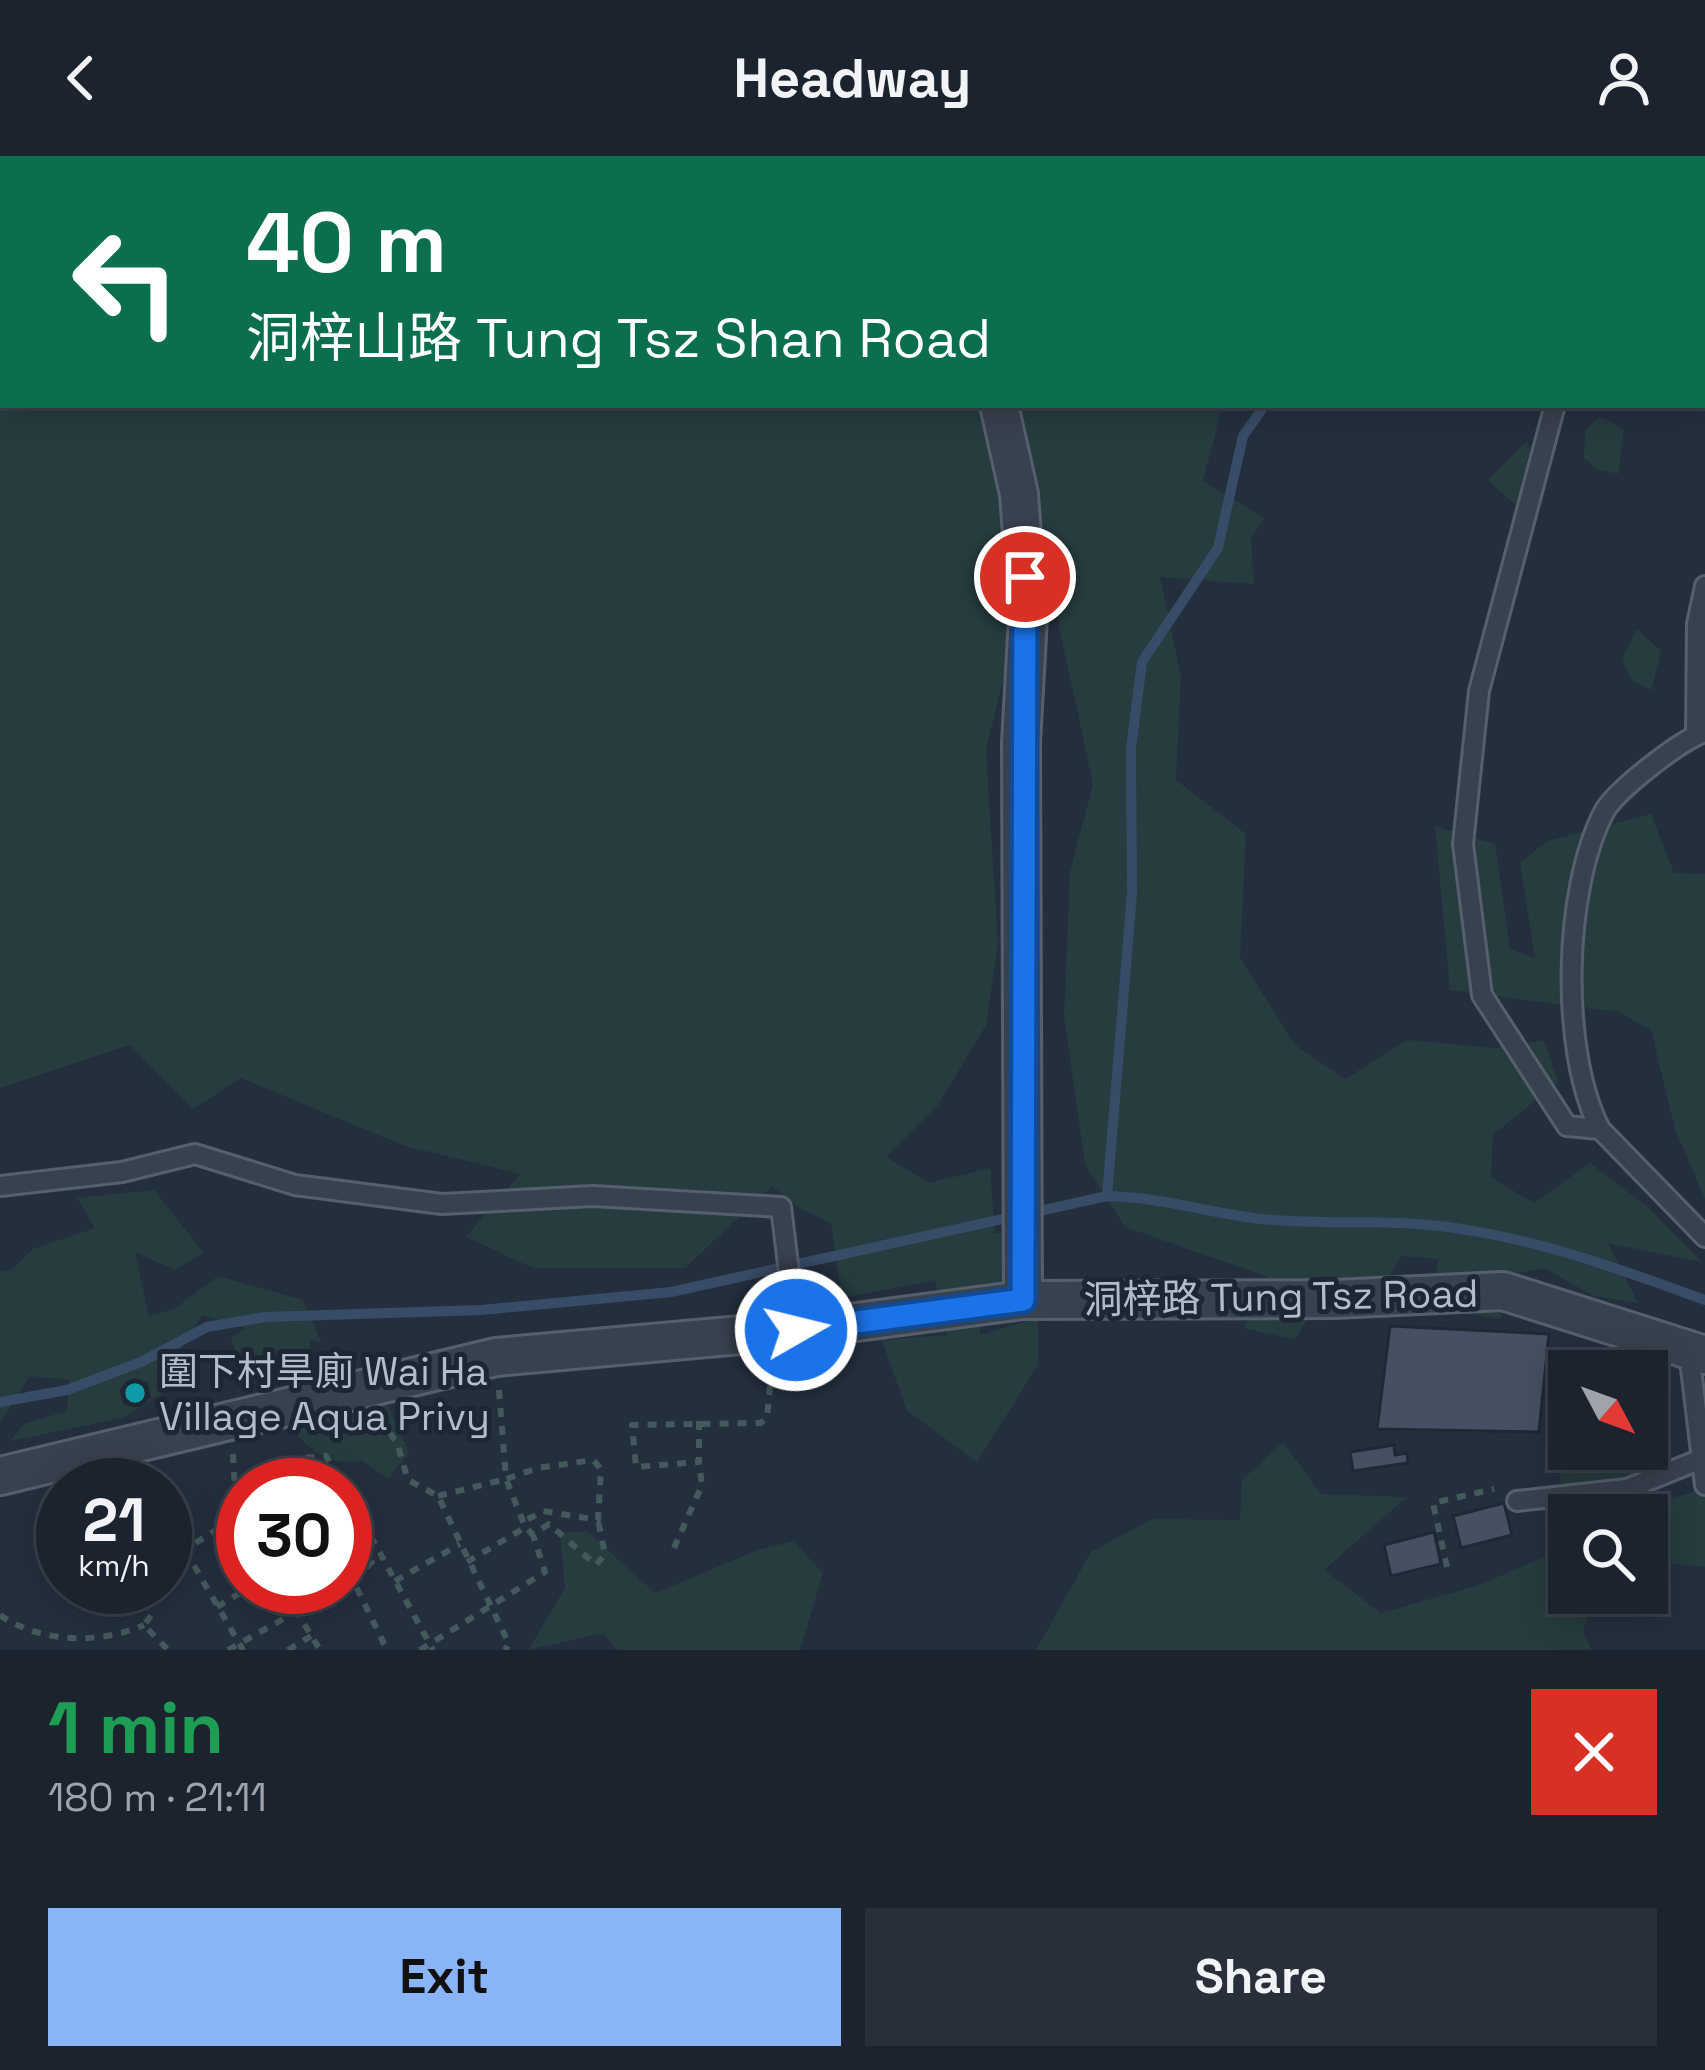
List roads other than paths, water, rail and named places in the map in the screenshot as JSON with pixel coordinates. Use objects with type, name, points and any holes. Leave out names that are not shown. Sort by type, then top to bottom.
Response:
[{"type":"street","points":[[1000,408],[1018,494],[1028,618],[1021,742],[1023,1300]]},
{"type":"street","name":"洞梓路 Tung Tsz Road","points":[[0,1476],[496,1357],[786,1331],[1023,1300],[1312,1299],[1503,1291],[1618,1323],[1697,1353]]},
{"type":"lane","points":[[1555,408],[1479,691],[1463,844],[1482,995],[1567,1126],[1600,1129]]},
{"type":"lane","points":[[1705,586],[1697,624],[1700,734],[1605,810],[1587,870],[1569,981],[1576,1058],[1587,1104],[1600,1129],[1705,1237]]},
{"type":"lane","points":[[0,1186],[122,1172],[196,1154],[295,1185],[442,1204],[593,1196],[781,1207],[786,1331]]},
{"type":"lane","points":[[1697,1353],[1699,1460],[1705,1485]]},
{"type":"lane","points":[[1517,1501],[1627,1489],[1699,1460]]},
{"type":"waterway","points":[[1107,1196],[1132,893],[1131,748],[1142,662],[1218,548],[1243,436],[1263,408]]},
{"type":"waterway","points":[[0,1402],[67,1390],[141,1362],[207,1327],[265,1317],[481,1310],[671,1292],[1107,1196],[1262,1219],[1419,1224],[1493,1234],[1600,1263],[1705,1300]]},
{"type":"place","name":"圍下村旱廁 Wai Ha Village Aqua Privy","points":[[135,1393]]}]
